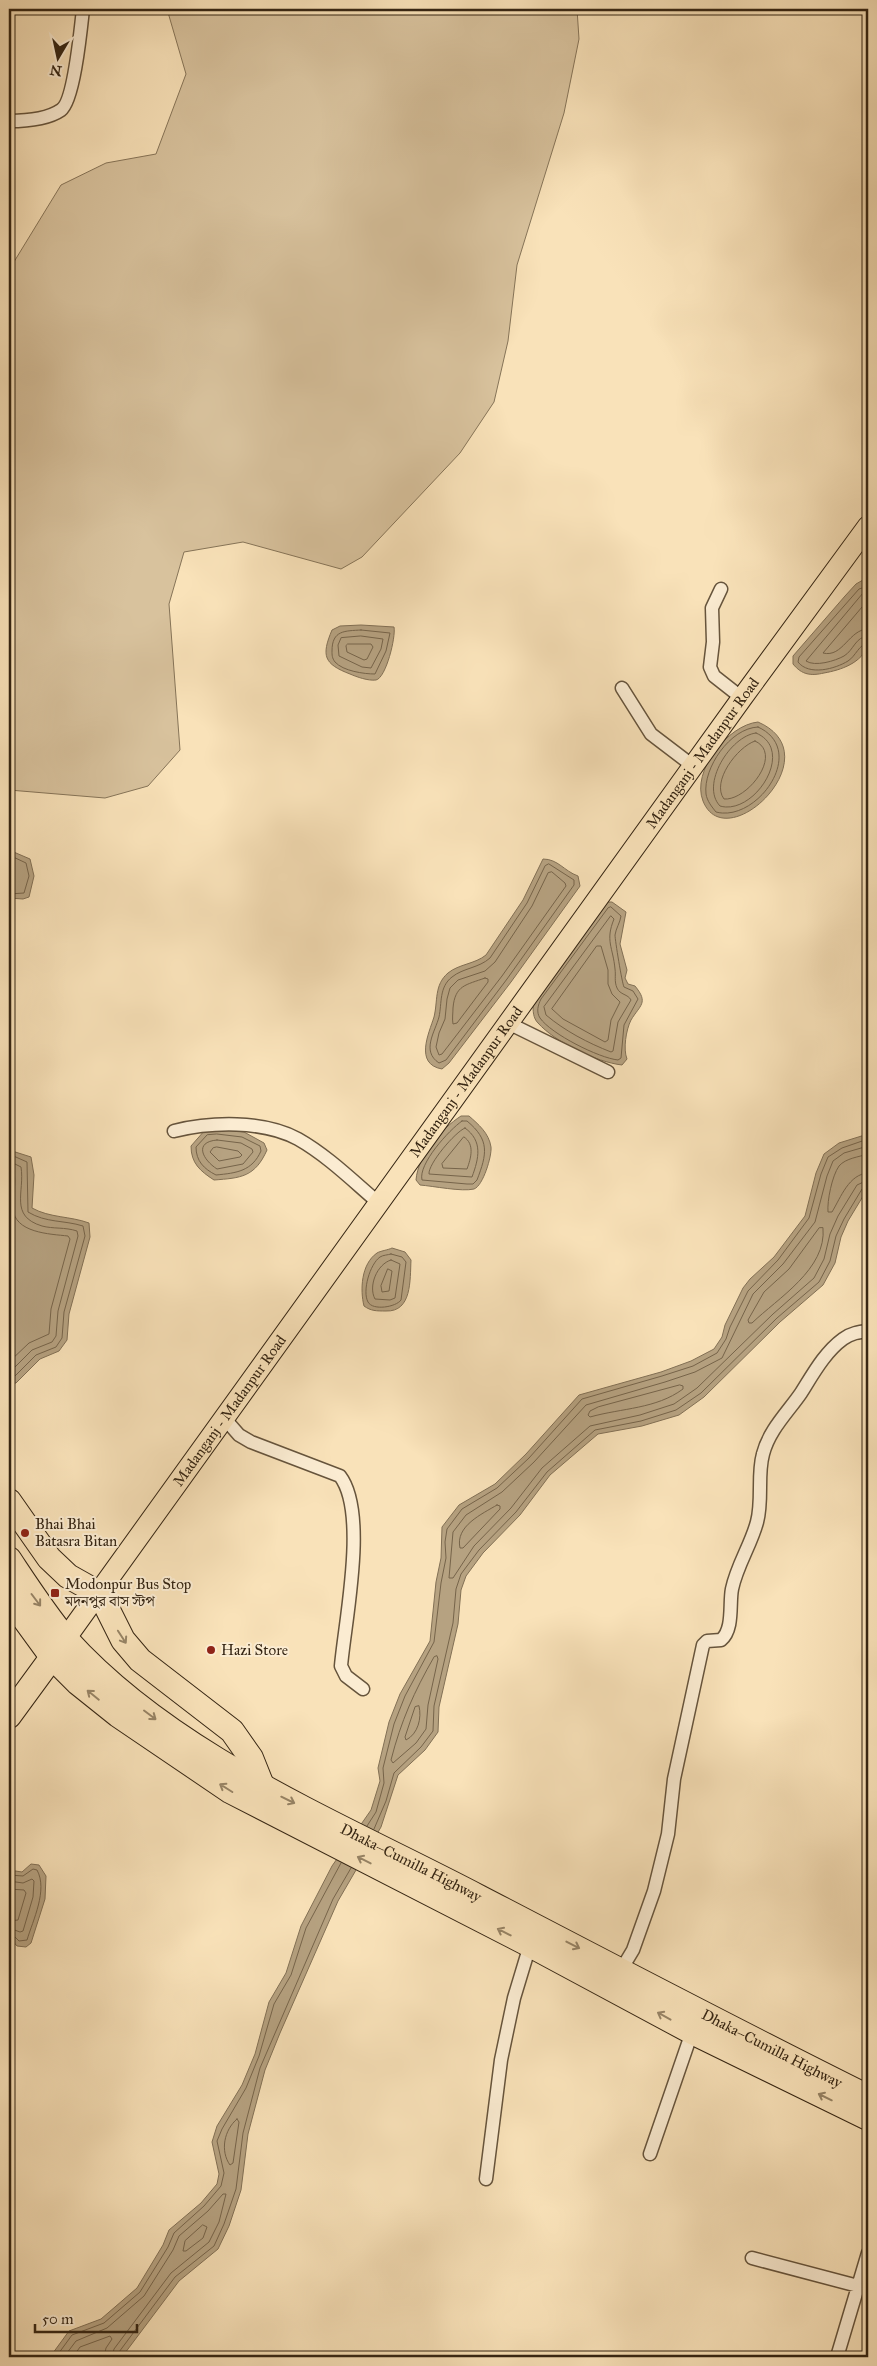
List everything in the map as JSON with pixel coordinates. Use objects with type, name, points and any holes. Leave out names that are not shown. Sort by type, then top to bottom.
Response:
[{"type":"highway","points":[[9,1501],[49,1558],[68,1576],[100,1594],[124,1640],[140,1660],[232,1731],[251,1758],[264,1788]]},
{"type":"highway","name":"Dhaka–Cumilla Highway","points":[[9,1560],[66,1638],[95,1667],[150,1715],[336,1835]]},
{"type":"highway","name":"Dhaka–Cumilla Highway","points":[[9,1598],[52,1657],[78,1683],[111,1710],[230,1791],[336,1835],[401,1868],[621,1970],[868,2097]]},
{"type":"highway","points":[[9,1716],[66,1638]]},
{"type":"highway","name":"Dhaka–Cumilla Highway","points":[[401,1868],[530,1945],[692,2032],[868,2118]]},
{"type":"main road","name":"Madanganj - Madanpur Road","points":[[66,1638],[100,1594],[693,766],[868,526]]},
{"type":"street","points":[[9,121],[61,110],[68,102],[79,48],[83,9]]},
{"type":"street","points":[[720,589],[712,608],[713,642],[710,667],[714,676],[742,698]]},
{"type":"street","points":[[622,688],[652,734],[693,766]]},
{"type":"street","points":[[510,1024],[608,1072]]},
{"type":"street","points":[[174,1131],[211,1123],[245,1126],[286,1135],[319,1152],[380,1204]]},
{"type":"street","points":[[621,1970],[633,1950],[654,1891],[668,1834],[674,1779],[703,1645],[707,1641],[722,1640],[727,1634],[730,1622],[729,1608],[736,1575],[752,1543],[760,1513],[761,1464],[766,1444],[779,1421],[830,1352],[851,1334],[868,1331]]},
{"type":"street","points":[[225,1419],[239,1435],[250,1442],[340,1476],[347,1484],[354,1541],[341,1666],[346,1676],[363,1688]]},
{"type":"street","points":[[486,2179],[506,2035],[514,1998],[530,1945]]},
{"type":"street","points":[[650,2154],[692,2032]]},
{"type":"street","points":[[837,2357],[868,2253]]},
{"type":"street","points":[[752,2258],[858,2286]]},
{"type":"shaded area","points":[[167,9],[577,9],[579,39],[564,113],[517,265],[508,341],[494,402],[460,453],[362,557],[341,569],[243,542],[184,552],[169,604],[180,750],[148,786],[105,798],[9,790],[9,270],[61,185],[106,163],[156,154],[186,74]]},
{"type":"water","points":[[863,580],[868,582],[869,640],[861,657],[850,665],[824,673],[807,674],[800,670],[793,664],[793,656],[856,584]]},
{"type":"water","points":[[340,626],[394,627],[387,665],[380,678],[376,680],[363,678],[341,670],[330,663],[327,658],[327,646],[332,630]]},
{"type":"water","points":[[758,722],[778,737],[785,756],[780,777],[768,796],[751,810],[732,818],[715,816],[703,801],[701,789],[702,776],[707,764],[724,740],[735,731]]},
{"type":"water","points":[[9,850],[30,859],[34,876],[29,897],[23,899],[9,898]]},
{"type":"water","points":[[543,859],[553,861],[578,876],[580,886],[511,982],[449,1063],[442,1069],[433,1066],[428,1061],[426,1047],[440,983],[452,970],[486,955],[523,900]]},
{"type":"water","points":[[606,902],[612,902],[626,912],[620,944],[627,970],[625,978],[628,984],[635,986],[642,996],[642,1004],[631,1020],[628,1029],[625,1045],[627,1059],[622,1065],[600,1060],[565,1044],[538,1023],[533,1012],[533,1004]]},
{"type":"water","points":[[461,1116],[469,1116],[483,1129],[490,1142],[490,1157],[481,1182],[474,1189],[469,1190],[420,1185],[416,1180],[421,1161],[426,1152],[438,1135]]},
{"type":"water","points":[[218,1129],[244,1132],[264,1143],[267,1150],[252,1171],[239,1177],[214,1180],[197,1166],[191,1152],[191,1146],[205,1130]]},
{"type":"water","points":[[868,1134],[868,1188],[848,1221],[841,1237],[835,1263],[823,1285],[780,1322],[704,1397],[679,1415],[642,1426],[598,1434],[550,1475],[520,1515],[483,1553],[466,1576],[461,1590],[458,1624],[439,1707],[438,1732],[425,1750],[398,1775],[381,1827],[338,1901],[280,2033],[265,2070],[248,2134],[241,2190],[229,2226],[218,2249],[179,2281],[122,2357],[50,2357],[69,2331],[101,2319],[137,2288],[163,2245],[169,2230],[201,2203],[217,2184],[219,2174],[212,2142],[217,2126],[242,2085],[255,2054],[269,2002],[286,1973],[301,1926],[332,1866],[371,1810],[380,1781],[378,1768],[389,1722],[400,1694],[430,1641],[436,1582],[441,1558],[442,1527],[459,1505],[495,1484],[526,1454],[579,1395],[661,1372],[691,1361],[714,1349],[722,1337],[725,1325],[743,1288],[774,1257],[805,1216],[816,1173],[824,1154],[839,1143]]},
{"type":"water","points":[[9,1150],[31,1157],[34,1175],[32,1208],[46,1214],[89,1223],[90,1237],[69,1314],[67,1340],[59,1351],[40,1359],[16,1383],[9,1384]]},
{"type":"water","points":[[392,1248],[405,1252],[411,1260],[408,1293],[401,1306],[394,1310],[371,1310],[364,1306],[363,1300],[362,1285],[365,1270],[377,1253]]},
{"type":"water","points":[[31,1864],[39,1865],[46,1876],[45,1899],[31,1943],[26,1947],[17,1946],[9,1937],[9,1870],[22,1872]]},
{"type":"place","name":"Bhai Bhai Batasra Bitan","points":[[25,1533]]},
{"type":"place","name":"Modonpur Bus Stop মদনপুর বাস স্টপ","points":[[55,1593]]},
{"type":"place","name":"Hazi Store","points":[[211,1650]]}]
